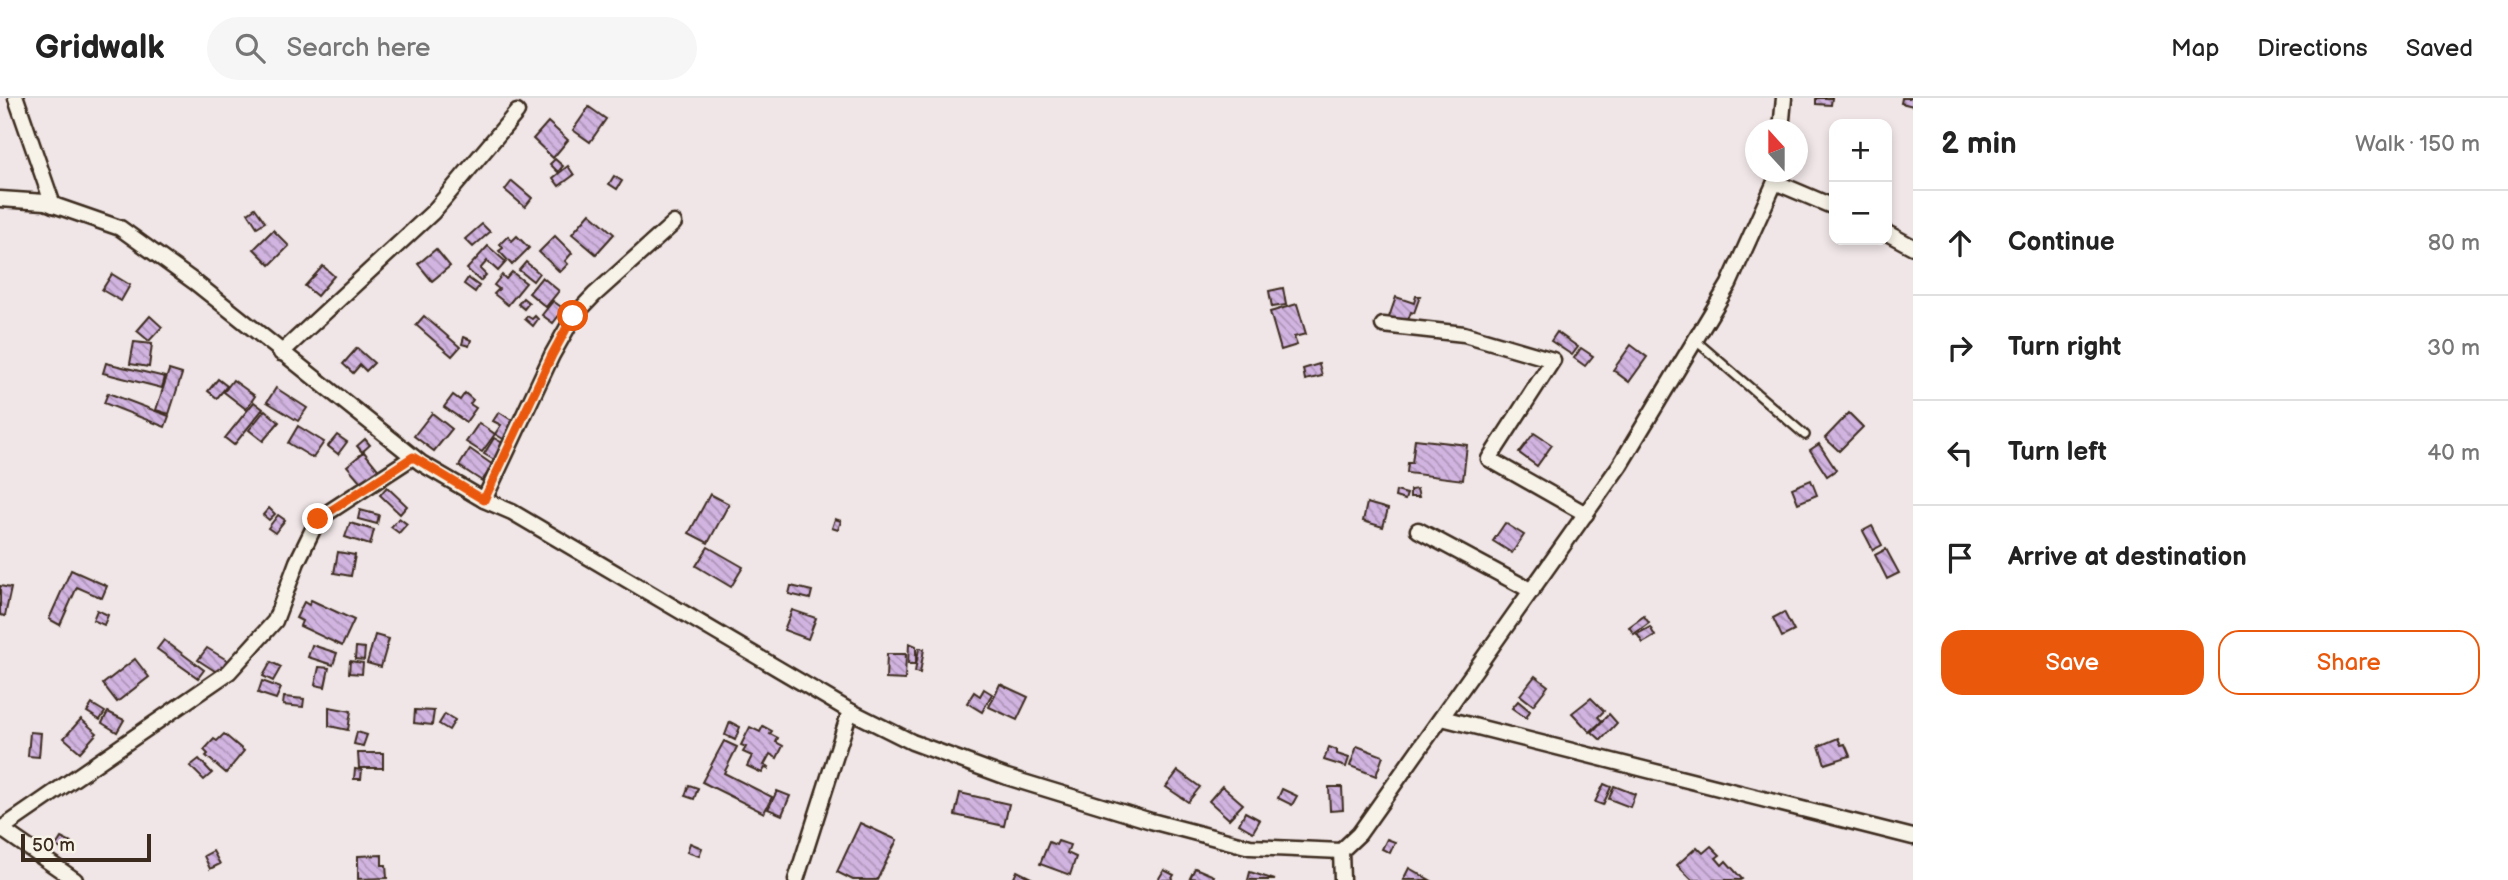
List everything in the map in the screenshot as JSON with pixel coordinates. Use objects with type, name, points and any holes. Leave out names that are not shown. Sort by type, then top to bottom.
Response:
[{"type":"street","points":[[16,98],[53,205]]},
{"type":"street","points":[[1782,119],[1784,98]]},
{"type":"street","points":[[281,353],[433,212],[517,112]]},
{"type":"street","points":[[0,198],[45,202],[120,228],[196,283],[413,457],[484,500],[512,512],[850,711],[912,742],[995,773],[1152,821],[1250,847],[1341,851],[1359,834],[1620,465],[1729,284],[1774,182]]},
{"type":"street","points":[[1786,182],[1829,204]]},
{"type":"street","points":[[484,500],[573,316],[674,223]]},
{"type":"street","points":[[1892,236],[1913,247]]},
{"type":"street","points":[[1383,325],[1464,334],[1553,360],[1489,459],[1586,514]]},
{"type":"street","points":[[75,880],[1,828],[229,672],[275,621],[297,562],[318,519],[413,457]]},
{"type":"street","points":[[1418,530],[1532,591]]},
{"type":"street","points":[[796,880],[850,711]]},
{"type":"street","points":[[1442,718],[1913,836]]},
{"type":"street","points":[[1341,851],[1342,880]]},
{"type":"lane","points":[[1695,340],[1805,435]]},
{"type":"building","points":[[1816,98],[1832,98],[1831,105],[1816,104]]},
{"type":"building","points":[[1902,98],[1913,98],[1913,106],[1901,103]]},
{"type":"building","points":[[589,107],[606,119],[590,142],[573,130]]},
{"type":"building","points":[[548,122],[568,140],[553,158],[533,139]]},
{"type":"building","points":[[555,159],[563,166],[558,172],[550,164]]},
{"type":"building","points":[[568,166],[574,175],[559,186],[553,178]]},
{"type":"building","points":[[614,176],[622,181],[617,189],[609,184]]},
{"type":"building","points":[[512,181],[532,198],[525,207],[505,190]]},
{"type":"building","points":[[255,208],[265,222],[257,227],[248,213]]},
{"type":"building","points":[[590,213],[614,234],[596,254],[572,234]]},
{"type":"building","points":[[482,224],[490,232],[473,247],[465,239]]},
{"type":"building","points":[[273,230],[289,246],[270,265],[254,249]]},
{"type":"building","points":[[508,236],[512,241],[517,236],[529,248],[512,265],[499,251],[503,248],[500,244]]},
{"type":"building","points":[[555,236],[572,253],[565,261],[568,264],[560,272],[539,252]]},
{"type":"building","points":[[488,246],[506,262],[498,271],[487,261],[480,269],[486,275],[480,281],[467,269]]},
{"type":"building","points":[[436,249],[450,266],[432,281],[418,264]]},
{"type":"building","points":[[526,262],[539,273],[533,281],[519,270]]},
{"type":"building","points":[[323,266],[334,276],[317,296],[305,286]]},
{"type":"building","points":[[512,272],[526,283],[508,305],[494,294],[499,289],[494,285],[502,275],[506,279]]},
{"type":"building","points":[[112,274],[130,285],[121,301],[102,290]]},
{"type":"building","points":[[542,277],[559,291],[546,307],[529,293]]},
{"type":"building","points":[[468,278],[479,286],[475,292],[464,284]]},
{"type":"building","points":[[1283,288],[1286,305],[1272,307],[1269,291]]},
{"type":"building","points":[[1416,296],[1420,296],[1407,323],[1389,317],[1396,297],[1414,303]]},
{"type":"building","points":[[523,298],[529,303],[524,309],[518,304]]},
{"type":"building","points":[[553,301],[564,309],[553,323],[542,315]]},
{"type":"building","points":[[1297,304],[1306,334],[1294,337],[1297,345],[1281,350],[1270,312]]},
{"type":"building","points":[[150,316],[162,327],[149,341],[137,331]]},
{"type":"building","points":[[424,316],[460,347],[452,356],[416,325]]},
{"type":"building","points":[[527,316],[532,319],[535,316],[538,319],[533,326],[525,319]]},
{"type":"building","points":[[1557,332],[1578,347],[1572,355],[1551,341]]},
{"type":"building","points":[[464,337],[471,340],[469,346],[462,344]]},
{"type":"building","points":[[134,342],[152,344],[149,367],[130,364]]},
{"type":"building","points":[[1631,345],[1647,357],[1629,382],[1613,370]]},
{"type":"building","points":[[357,348],[374,363],[366,371],[360,365],[353,373],[343,364]]},
{"type":"building","points":[[1581,348],[1593,356],[1585,366],[1574,358]]},
{"type":"building","points":[[106,363],[165,377],[162,388],[103,373]]},
{"type":"building","points":[[1319,364],[1322,376],[1305,380],[1303,369]]},
{"type":"building","points":[[169,370],[182,374],[169,414],[156,410]]},
{"type":"building","points":[[218,379],[227,386],[217,398],[208,391]]},
{"type":"building","points":[[233,380],[255,396],[246,409],[224,392]]},
{"type":"building","points":[[276,388],[307,408],[298,421],[267,402]]},
{"type":"building","points":[[108,393],[169,416],[165,427],[104,403]]},
{"type":"building","points":[[465,393],[473,400],[470,404],[476,408],[466,422],[444,407],[453,395],[460,400]]},
{"type":"building","points":[[254,402],[263,409],[234,445],[225,438]]},
{"type":"building","points":[[265,410],[279,422],[263,441],[249,430]]},
{"type":"building","points":[[499,412],[516,423],[505,440],[495,434],[501,425],[493,421]]},
{"type":"building","points":[[432,413],[452,429],[434,451],[414,436]]},
{"type":"building","points":[[1849,413],[1863,427],[1839,451],[1825,438]]},
{"type":"building","points":[[479,423],[495,434],[482,452],[466,442]]},
{"type":"building","points":[[298,426],[324,442],[313,458],[288,443]]},
{"type":"building","points":[[1534,433],[1552,445],[1537,466],[1519,453]]},
{"type":"building","points":[[337,435],[347,442],[338,454],[328,446]]},
{"type":"building","points":[[494,438],[506,445],[496,461],[484,454]]},
{"type":"building","points":[[365,439],[370,445],[362,452],[357,446]]},
{"type":"building","points":[[1415,439],[1467,445],[1463,480],[1407,473],[1408,463],[1412,463]]},
{"type":"building","points":[[1819,444],[1836,470],[1827,476],[1810,450]]},
{"type":"building","points":[[470,449],[493,465],[482,481],[459,466]]},
{"type":"building","points":[[364,452],[381,473],[364,486],[347,466]]},
{"type":"building","points":[[1811,480],[1817,495],[1798,503],[1792,488]]},
{"type":"building","points":[[387,487],[407,506],[400,514],[380,495]]},
{"type":"building","points":[[1417,489],[1419,497],[1410,497],[1410,490]]},
{"type":"building","points":[[1396,491],[1407,494],[1405,500],[1395,497]]},
{"type":"building","points":[[710,494],[729,504],[708,543],[689,533]]},
{"type":"building","points":[[1367,503],[1388,509],[1383,527],[1363,521]]},
{"type":"building","points":[[269,508],[275,514],[269,520],[263,515]]},
{"type":"building","points":[[360,510],[379,515],[377,524],[358,519]]},
{"type":"building","points":[[278,515],[285,520],[275,533],[268,528]]},
{"type":"building","points":[[399,518],[407,524],[399,533],[391,527]]},
{"type":"building","points":[[835,519],[841,521],[838,530],[832,528]]},
{"type":"building","points":[[350,523],[374,530],[370,545],[345,537]]},
{"type":"building","points":[[1505,523],[1524,535],[1512,553],[1493,541]]},
{"type":"building","points":[[1872,526],[1882,545],[1873,550],[1863,531]]},
{"type":"building","points":[[708,547],[743,567],[731,587],[696,566]]},
{"type":"building","points":[[1886,549],[1899,573],[1887,579],[1875,555]]},
{"type":"building","points":[[338,552],[355,555],[351,576],[334,573]]},
{"type":"building","points":[[71,570],[107,586],[102,598],[77,587],[60,625],[49,619]]},
{"type":"building","points":[[0,586],[11,588],[5,616],[0,615]]},
{"type":"building","points":[[791,586],[812,591],[810,599],[789,594]]},
{"type":"building","points":[[311,600],[354,620],[342,646],[300,626],[302,621],[296,618],[304,602],[309,605]]},
{"type":"building","points":[[97,610],[108,615],[104,625],[93,620]]},
{"type":"building","points":[[792,610],[816,618],[808,639],[784,630]]},
{"type":"building","points":[[1784,612],[1794,631],[1782,637],[1773,618]]},
{"type":"building","points":[[1644,616],[1649,623],[1634,634],[1629,627]]},
{"type":"building","points":[[1650,627],[1655,636],[1643,643],[1637,634]]},
{"type":"building","points":[[375,635],[389,639],[381,667],[367,663]]},
{"type":"building","points":[[164,640],[204,670],[198,678],[157,649]]},
{"type":"building","points":[[909,643],[916,646],[916,664],[908,664]]},
{"type":"building","points":[[312,645],[337,653],[333,665],[308,657]]},
{"type":"building","points":[[356,647],[365,648],[364,660],[355,659]]},
{"type":"building","points":[[207,648],[227,660],[218,673],[198,660]]},
{"type":"building","points":[[919,648],[924,649],[920,673],[915,672]]},
{"type":"building","points":[[887,654],[906,654],[905,680],[886,679]]},
{"type":"building","points":[[135,659],[149,677],[117,702],[103,684]]},
{"type":"building","points":[[350,661],[363,663],[362,674],[349,673]]},
{"type":"building","points":[[271,662],[281,667],[273,681],[263,676]]},
{"type":"building","points":[[319,667],[329,668],[325,687],[315,685]]},
{"type":"building","points":[[1535,676],[1548,686],[1533,705],[1520,695]]},
{"type":"building","points":[[262,681],[281,688],[276,699],[258,693]]},
{"type":"building","points":[[1000,684],[1028,697],[1017,720],[989,707]]},
{"type":"building","points":[[984,689],[992,694],[982,712],[967,703],[974,692],[980,696]]},
{"type":"building","points":[[284,697],[304,699],[303,707],[283,705]]},
{"type":"building","points":[[1591,698],[1604,711],[1598,717],[1602,721],[1590,732],[1572,713]]},
{"type":"building","points":[[1518,701],[1530,711],[1526,718],[1512,708]]},
{"type":"building","points":[[92,704],[105,712],[100,720],[87,712]]},
{"type":"building","points":[[329,707],[351,711],[348,730],[329,726]]},
{"type":"building","points":[[415,710],[434,711],[432,725],[414,723]]},
{"type":"building","points":[[108,712],[124,720],[117,732],[102,723]]},
{"type":"building","points":[[445,714],[455,720],[449,730],[439,724]]},
{"type":"building","points":[[1609,714],[1617,723],[1601,740],[1592,732]]},
{"type":"building","points":[[81,719],[97,733],[80,752],[64,738]]},
{"type":"building","points":[[730,722],[740,727],[735,740],[725,735]]},
{"type":"building","points":[[763,726],[772,731],[770,734],[778,738],[776,742],[783,746],[777,758],[770,754],[764,765],[769,767],[762,773],[747,766],[752,756],[743,752],[746,747],[741,745],[750,727],[760,732]]},
{"type":"building","points":[[30,732],[41,733],[39,757],[28,756]]},
{"type":"building","points":[[357,732],[367,735],[363,746],[354,744]]},
{"type":"building","points":[[224,734],[244,751],[226,773],[206,756],[208,754],[204,750],[214,739],[217,741]]},
{"type":"building","points":[[1838,738],[1841,745],[1845,744],[1850,756],[1825,764],[1819,746]]},
{"type":"building","points":[[724,741],[737,747],[724,773],[772,797],[764,813],[702,782]]},
{"type":"building","points":[[1357,746],[1383,756],[1376,776],[1350,766]]},
{"type":"building","points":[[1329,747],[1337,750],[1337,754],[1349,758],[1346,767],[1324,760]]},
{"type":"building","points":[[358,753],[383,753],[383,768],[359,768]]},
{"type":"building","points":[[199,759],[212,773],[204,780],[190,766]]},
{"type":"building","points":[[355,769],[362,770],[361,779],[354,779]]},
{"type":"building","points":[[1178,771],[1200,787],[1188,802],[1166,787]]},
{"type":"building","points":[[1604,784],[1611,787],[1603,805],[1595,802]]},
{"type":"building","points":[[689,785],[698,788],[694,799],[685,796]]},
{"type":"building","points":[[1222,786],[1243,804],[1229,819],[1209,801]]},
{"type":"building","points":[[1614,786],[1635,794],[1630,807],[1609,799]]},
{"type":"building","points":[[1329,787],[1342,787],[1343,810],[1330,811]]},
{"type":"building","points":[[1282,789],[1297,796],[1292,805],[1278,798]]},
{"type":"building","points":[[777,791],[790,796],[782,815],[768,809]]},
{"type":"building","points":[[960,793],[1009,804],[1004,826],[955,815]]},
{"type":"building","points":[[1245,812],[1260,820],[1253,832],[1239,824]]},
{"type":"building","points":[[860,823],[897,840],[877,880],[853,880],[837,872]]},
{"type":"building","points":[[61,838],[75,845],[70,854],[56,846]]},
{"type":"building","points":[[1387,839],[1395,842],[1390,853],[1382,849]]},
{"type":"building","points":[[1058,841],[1070,845],[1067,853],[1076,857],[1070,875],[1040,864],[1049,842],[1056,845]]},
{"type":"building","points":[[690,843],[702,848],[699,856],[687,852]]},
{"type":"building","points":[[1711,846],[1720,855],[1716,858],[1722,865],[1726,861],[1742,879],[1692,880],[1677,865],[1697,847],[1703,853]]},
{"type":"building","points":[[213,851],[220,864],[210,869],[204,856]]},
{"type":"building","points":[[382,855],[382,865],[386,865],[387,878],[358,879],[358,856]]},
{"type":"building","points":[[1195,868],[1214,876],[1212,880],[1190,878]]},
{"type":"building","points":[[1409,868],[1430,880],[1403,880]]},
{"type":"building","points":[[1164,870],[1174,875],[1171,880],[1158,880]]},
{"type":"building","points":[[1017,871],[1035,880],[1013,880]]},
{"type":"building","points":[[1250,872],[1275,880],[1248,880]]},
{"type":"route","points":[[318,519],[413,457],[484,500],[573,316]]}]
